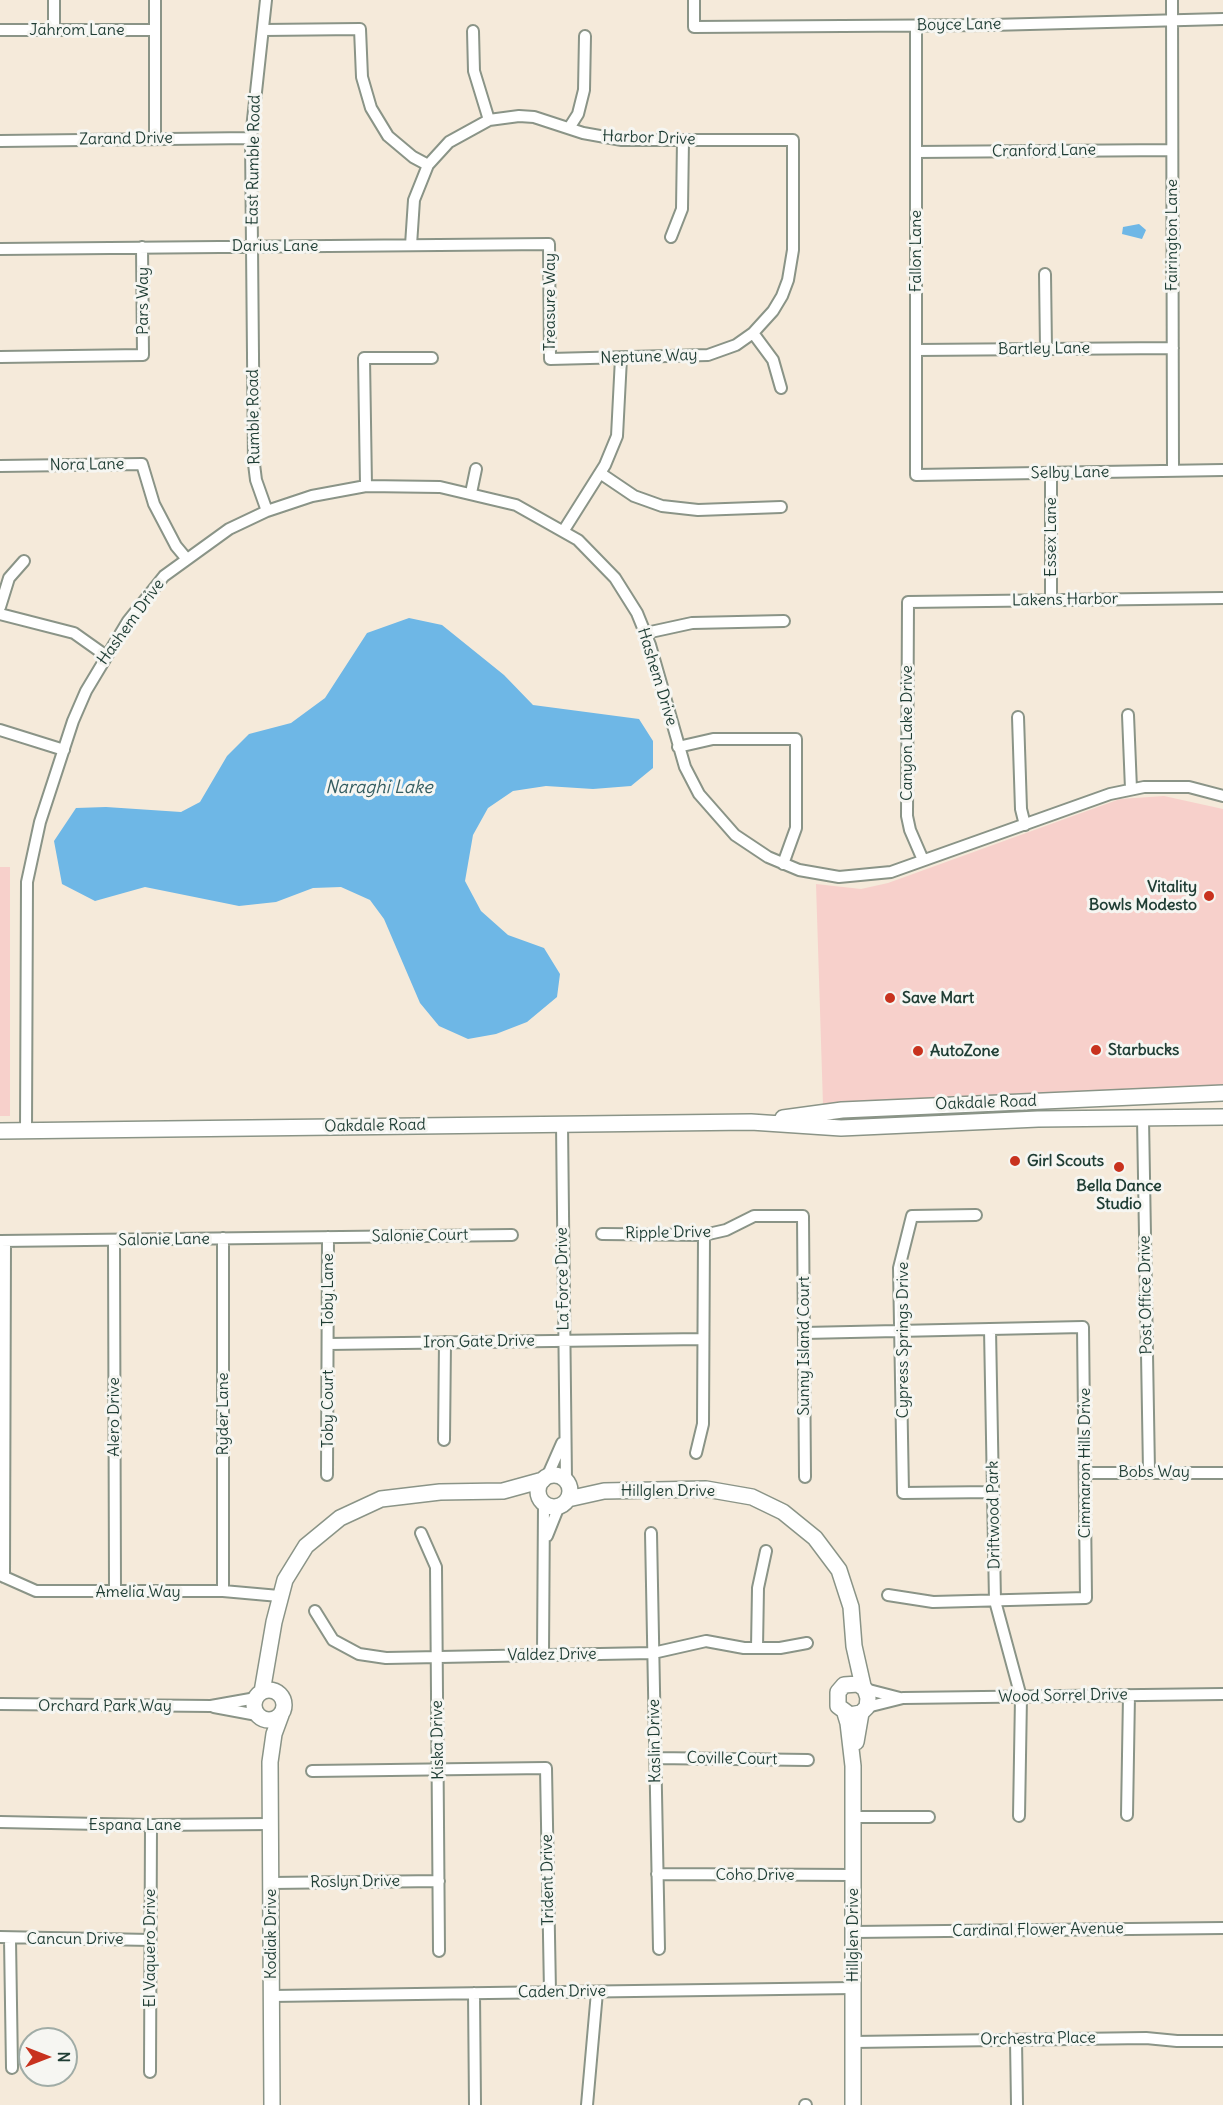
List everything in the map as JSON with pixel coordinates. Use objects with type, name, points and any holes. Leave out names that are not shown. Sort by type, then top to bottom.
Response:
[{"type":"street","points":[[54,0],[54,30]]},
{"type":"street","points":[[155,0],[155,139]]},
{"type":"street","name":"East Rumble Road","points":[[253,357],[251,138],[254,90],[266,0]]},
{"type":"street","name":"Boyce Lane","points":[[694,0],[694,27],[916,26],[1223,20]]},
{"type":"street","name":"Fairington Lane","points":[[1172,0],[1173,471]]},
{"type":"street","name":"Fallon Lane","points":[[916,26],[916,475]]},
{"type":"street","points":[[263,30],[360,29],[362,77],[371,108],[394,142],[428,165]]},
{"type":"street","name":"Jahrom Lane","points":[[0,30],[155,30]]},
{"type":"street","points":[[473,31],[476,80],[489,120]]},
{"type":"street","points":[[569,128],[578,114],[584,90],[585,36]]},
{"type":"street","name":"Harbor Drive","points":[[411,245],[414,200],[428,165],[449,142],[489,120],[511,116],[534,117],[622,140],[793,140]]},
{"type":"street","name":"Zarand Drive","points":[[0,141],[251,138]]},
{"type":"street","points":[[671,237],[682,208],[683,140]]},
{"type":"street","name":"Neptune Way","points":[[550,359],[708,355],[736,345],[753,333],[774,311],[790,273],[793,250],[793,140]]},
{"type":"street","name":"Cranford Lane","points":[[916,152],[1172,150]]},
{"type":"street","name":"Darius Lane","points":[[0,249],[549,244]]},
{"type":"street","name":"Treasure Way","points":[[549,244],[550,359]]},
{"type":"street","name":"Pars Way","points":[[0,357],[143,355],[142,247]]},
{"type":"street","points":[[1045,274],[1046,349]]},
{"type":"street","points":[[753,333],[773,360],[781,388]]},
{"type":"street","name":"Bartley Lane","points":[[916,350],[1173,348]]},
{"type":"street","name":"Rumble Road","points":[[253,357],[254,464],[256,480],[267,511]]},
{"type":"street","points":[[366,486],[364,358],[432,358]]},
{"type":"street","points":[[564,530],[600,473],[617,436],[621,358]]},
{"type":"street","name":"Nora Lane","points":[[0,466],[142,464],[154,504],[176,546],[186,558]]},
{"type":"street","points":[[471,493],[477,469]]},
{"type":"street","name":"Selby Lane","points":[[916,475],[1223,470]]},
{"type":"street","points":[[600,473],[634,496],[662,506],[698,510],[781,507]]},
{"type":"street","name":"Essex Lane","points":[[1051,473],[1052,600]]},
{"type":"street","name":"Hashem Drive","points":[[26,1130],[27,882],[40,822],[86,691],[105,655],[164,576],[229,529],[267,511],[312,496],[366,486],[417,486],[471,493],[516,505],[564,530],[599,559],[631,601],[646,633],[678,747],[690,780],[723,825],[750,846],[783,864],[817,874],[857,877],[891,872],[1131,789],[1177,786],[1223,796]]},
{"type":"street","points":[[0,607],[9,578],[24,561]]},
{"type":"street","name":"Lakens Harbor","points":[[908,602],[1223,598]]},
{"type":"street","name":"Canyon Lake Drive","points":[[908,602],[907,816],[909,830],[923,860]]},
{"type":"street","points":[[0,614],[74,633],[105,655]]},
{"type":"street","points":[[646,633],[692,623],[784,621]]},
{"type":"street","points":[[1128,715],[1131,789]]},
{"type":"street","points":[[1018,717],[1021,809],[1025,825]]},
{"type":"street","points":[[0,730],[64,750]]},
{"type":"street","points":[[678,747],[713,739],[796,739],[796,828],[783,864]]},
{"type":"street","name":"Oakdale Road","points":[[751,1122],[842,1110],[1223,1093]]},
{"type":"street","points":[[841,1128],[876,1119],[928,1116],[938,1113],[948,1105]]},
{"type":"street","name":"Oakdale Road","points":[[0,1131],[751,1122],[841,1128],[1038,1119],[1223,1117]]},
{"type":"street","name":"Post Office Drive","points":[[1143,1118],[1149,1471]]},
{"type":"street","name":"La Force Drive","points":[[545,1542],[570,1491],[567,1482],[565,1434],[562,1124]]},
{"type":"street","name":"Cypress Springs Drive","points":[[976,1215],[912,1216],[899,1268],[903,1493],[993,1492]]},
{"type":"street","name":"Ripple Drive","points":[[602,1234],[704,1235],[726,1230],[754,1216],[803,1216]]},
{"type":"street","name":"Sunny Island Court","points":[[803,1216],[805,1477]]},
{"type":"street","name":"Salonie Court","points":[[328,1237],[512,1235]]},
{"type":"street","points":[[696,1454],[703,1424],[704,1235]]},
{"type":"street","name":"Salonie Lane","points":[[2,1241],[328,1237]]},
{"type":"street","name":"Toby Lane","points":[[328,1237],[328,1344]]},
{"type":"street","name":"Ryder Lane","points":[[223,1238],[223,1591]]},
{"type":"street","points":[[2,1241],[2,1576]]},
{"type":"street","name":"Alero Drive","points":[[114,1241],[115,1592]]},
{"type":"street","name":"Cimmaron Hills Drive","points":[[990,1329],[1083,1328],[1086,1473],[1086,1598],[995,1601]]},
{"type":"street","points":[[804,1333],[990,1329]]},
{"type":"street","name":"Driftwood Park","points":[[990,1329],[995,1601],[1021,1697],[1019,1816]]},
{"type":"street","name":"Iron Gate Drive","points":[[328,1344],[702,1339]]},
{"type":"street","points":[[444,1440],[445,1342]]},
{"type":"street","name":"Toby Court","points":[[327,1475],[328,1344]]},
{"type":"street","name":"La Force Drive","points":[[543,1655],[545,1542],[543,1502],[539,1488],[555,1465],[565,1434]]},
{"type":"street","name":"Bobs Way","points":[[1086,1473],[1149,1471],[1223,1473]]},
{"type":"street","points":[[271,1642],[279,1693],[284,1706],[280,1715],[272,1720],[259,1717],[254,1706],[259,1695],[279,1596],[285,1580],[306,1546],[340,1518],[381,1499],[411,1494],[503,1491],[557,1476],[567,1482]]},
{"type":"street","name":"Hillglen Drive","points":[[567,1482],[604,1491],[721,1490],[752,1497],[783,1512],[815,1538],[838,1570],[851,1607],[854,1646],[868,1698],[853,1766]]},
{"type":"street","points":[[503,1491],[543,1502],[551,1507],[563,1503]]},
{"type":"street","name":"Hillglen Drive","points":[[563,1503],[604,1491]]},
{"type":"street","name":"Kiska Drive","points":[[421,1533],[436,1567],[440,1952]]},
{"type":"street","name":"Kaslin Drive","points":[[651,1533],[659,1949]]},
{"type":"street","points":[[758,1648],[758,1588],[766,1551]]},
{"type":"street","name":"Amelia Way","points":[[2,1576],[36,1591],[223,1591],[259,1592],[279,1596]]},
{"type":"street","points":[[888,1595],[933,1602],[995,1601]]},
{"type":"street","name":"Valdez Drive","points":[[315,1611],[333,1640],[359,1654],[386,1658],[653,1653],[706,1641],[758,1648],[780,1648],[807,1643]]},
{"type":"street","name":"Hillglen Drive","points":[[853,2105],[853,1766],[849,1727],[845,1713],[837,1701],[838,1692],[844,1685],[854,1646]]},
{"type":"street","points":[[844,1685],[854,1683],[864,1688]]},
{"type":"street","name":"Wood Sorrel Drive","points":[[864,1688],[903,1698],[1223,1694]]},
{"type":"street","points":[[259,1695],[270,1690],[279,1693]]},
{"type":"street","name":"Orchard Park Way","points":[[211,1706],[259,1695]]},
{"type":"street","points":[[1127,1815],[1128,1695]]},
{"type":"street","name":"Wood Sorrel Drive","points":[[864,1710],[903,1698]]},
{"type":"street","name":"Orchard Park Way","points":[[0,1704],[211,1706],[259,1717]]},
{"type":"street","points":[[845,1713],[864,1710]]},
{"type":"street","name":"Kodiak Drive","points":[[272,2105],[270,1762],[274,1734],[280,1715]]},
{"type":"street","name":"Kodiak Drive","points":[[259,1717],[270,1762]]},
{"type":"street","name":"Coville Court","points":[[655,1758],[808,1760]]},
{"type":"street","name":"Trident Drive","points":[[438,1771],[546,1768],[550,1992]]},
{"type":"street","points":[[312,1771],[438,1771]]},
{"type":"street","points":[[853,1817],[929,1817]]},
{"type":"street","name":"Espana Lane","points":[[0,1822],[151,1825],[270,1824]]},
{"type":"street","name":"El Vaquero Drive","points":[[150,2072],[151,1825]]},
{"type":"street","name":"Coho Drive","points":[[657,1874],[853,1875]]},
{"type":"street","name":"Roslyn Drive","points":[[271,1882],[439,1881]]},
{"type":"street","name":"Cardinal Flower Avenue","points":[[853,1932],[1223,1928]]},
{"type":"street","points":[[5,1938],[12,2068]]},
{"type":"street","name":"Cancun Drive","points":[[5,1938],[150,1940]]},
{"type":"street","name":"Caden Drive","points":[[271,1996],[853,1989]]},
{"type":"street","points":[[587,2105],[597,1992]]},
{"type":"street","points":[[474,1994],[475,2105]]},
{"type":"street","name":"Orchestra Place","points":[[853,2042],[1146,2038],[1177,2042],[1223,2041]]},
{"type":"street","points":[[1016,2040],[1017,2105]]},
{"type":"shaded area","points":[[1164,796],[1223,809],[1223,1087],[1123,1089],[823,1105],[816,884],[861,889],[888,883],[1120,799]]},
{"type":"shaded area","points":[[0,867],[10,867],[10,1116],[0,1116]]},
{"type":"water","points":[[1139,224],[1146,230],[1142,239],[1122,234],[1123,227]]},
{"type":"water","name":"Naraghi Lake","points":[[409,618],[442,625],[504,675],[533,705],[639,719],[653,741],[653,768],[631,786],[593,789],[546,786],[513,791],[488,808],[473,835],[465,881],[481,911],[508,935],[544,948],[560,974],[557,997],[527,1022],[496,1034],[468,1039],[439,1026],[420,1003],[384,919],[370,900],[341,887],[313,888],[276,902],[239,906],[145,887],[95,901],[62,884],[54,841],[76,808],[106,807],[181,812],[200,802],[227,756],[249,734],[291,723],[325,698],[367,633]]},
{"type":"place","name":"Vitality Bowls Modesto","points":[[1209,896]]},
{"type":"place","name":"Save Mart","points":[[890,998]]},
{"type":"place","name":"Starbucks","points":[[1096,1050]]},
{"type":"place","name":"AutoZone","points":[[918,1051]]},
{"type":"place","name":"Girl Scouts","points":[[1015,1161]]},
{"type":"place","name":"Bella Dance Studio","points":[[1119,1167]]}]
